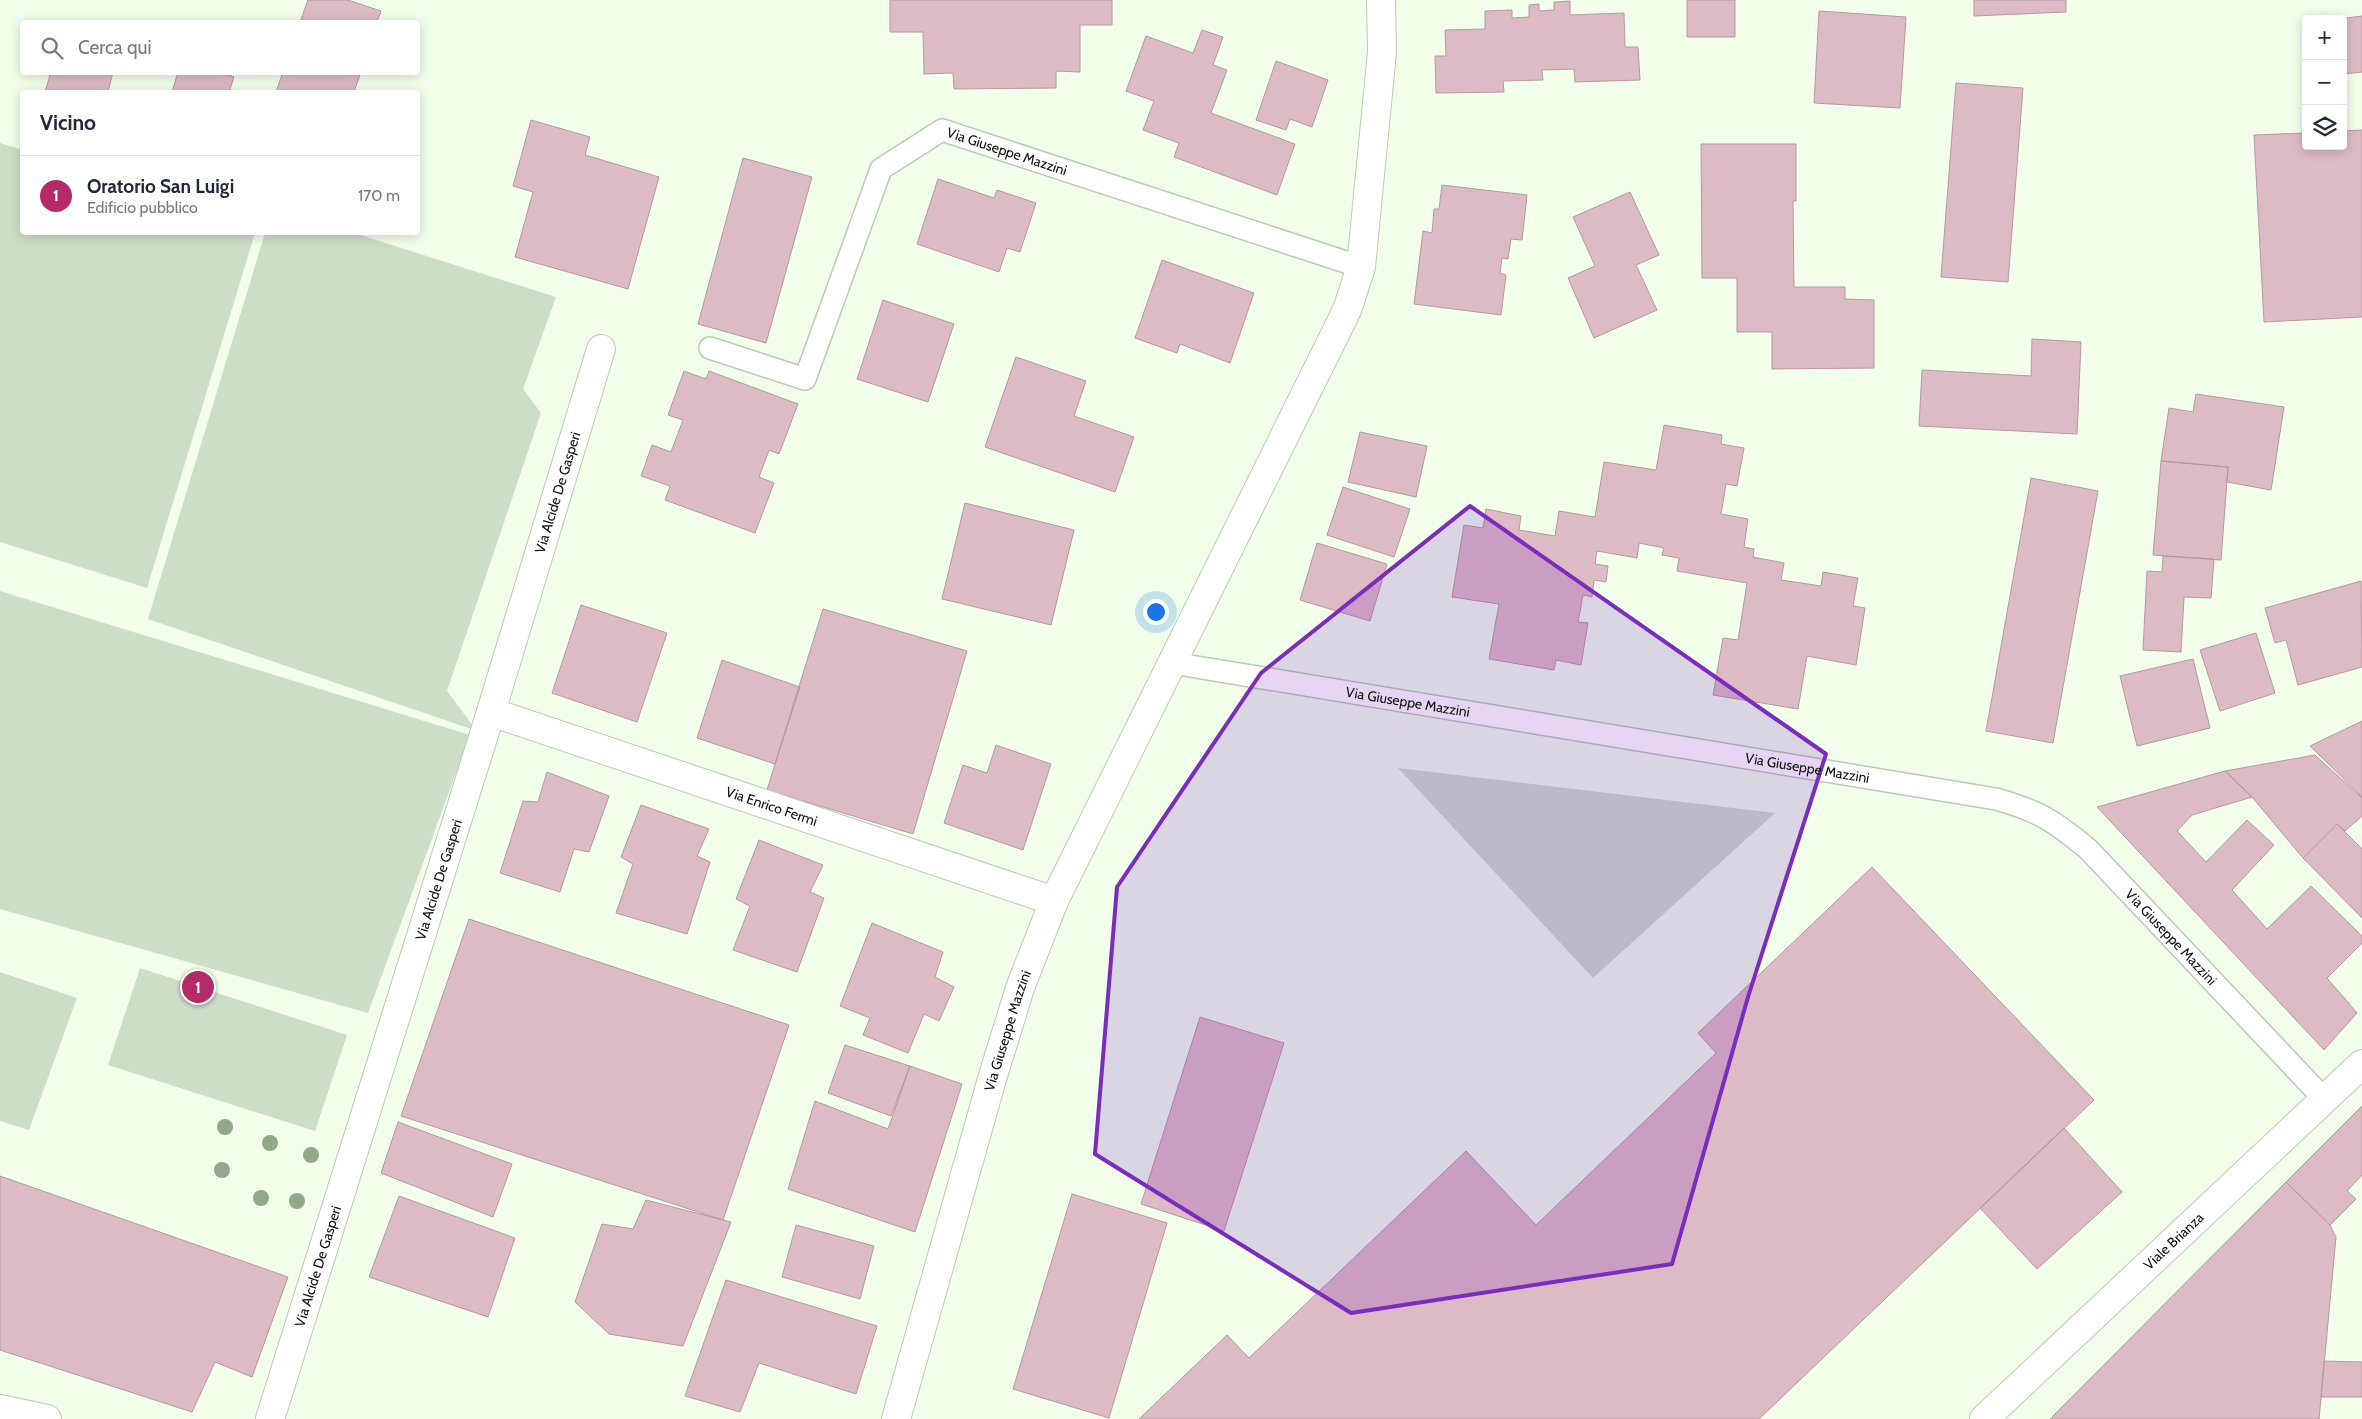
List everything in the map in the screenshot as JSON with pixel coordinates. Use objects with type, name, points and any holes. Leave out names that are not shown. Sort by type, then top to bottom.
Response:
[{"type":"street","name":"Via Giuseppe Mazzini","points":[[896,1419],[992,1079],[1020,988],[1054,901],[1347,310],[1361,267],[1382,52],[1381,0]]},
{"type":"street","name":"Via Alcide De Gasperi","points":[[275,1416],[601,349]]},
{"type":"street","name":"Via Enrico Fermi","points":[[491,712],[1054,901]]},
{"type":"street","name":"Viale Brianza","points":[[1984,1419],[2362,1064]]},
{"type":"street","points":[[0,1409],[47,1419]]},
{"type":"lane","name":"Via Giuseppe Mazzini","points":[[710,348],[805,379],[881,169],[942,130],[1361,267]]},
{"type":"lane","name":"Via Giuseppe Mazzini","points":[[1172,663],[1996,799],[2032,809],[2059,825],[2088,849],[2325,1100]]},
{"type":"highlighted area","points":[[1470,506],[1826,754],[1748,997],[1672,1264],[1351,1313],[1095,1154],[1117,887],[1261,673]]},
{"type":"green space","points":[[0,143],[20,149],[20,235],[254,235],[147,588],[0,542]]},
{"type":"green space","points":[[264,235],[360,235],[556,297],[523,389],[541,413],[447,691],[477,731],[148,619]]},
{"type":"green space","points":[[0,591],[470,735],[368,1013],[0,909]]},
{"type":"green space","points":[[1398,768],[1775,813],[1593,978]]},
{"type":"green space","points":[[140,968],[347,1035],[315,1131],[108,1065]]},
{"type":"green space","points":[[0,972],[77,998],[29,1130],[0,1121]]},
{"type":"building","points":[[308,0],[348,0],[381,11],[378,20],[301,20]]},
{"type":"building","points":[[890,0],[1112,0],[1112,25],[1080,25],[1080,72],[1056,71],[1056,88],[954,89],[953,73],[924,74],[923,32],[890,32]]},
{"type":"building","points":[[1687,0],[1735,0],[1735,37],[1687,37]]},
{"type":"building","points":[[1974,0],[2066,0],[2066,12],[1974,16]]},
{"type":"building","points":[[1570,1],[1570,15],[1624,13],[1625,47],[1638,47],[1640,80],[1575,82],[1574,69],[1542,70],[1543,80],[1503,81],[1504,92],[1436,93],[1435,56],[1446,56],[1445,30],[1485,29],[1485,11],[1512,10],[1512,18],[1529,17],[1529,5],[1539,4],[1539,11],[1554,10],[1554,2]]},
{"type":"building","points":[[1819,11],[1906,17],[1900,108],[1814,103]]},
{"type":"building","points":[[2362,16],[2362,72],[2347,74],[2347,18]]},
{"type":"building","points":[[1202,30],[1223,37],[1213,65],[1227,70],[1211,113],[1295,144],[1277,195],[1174,157],[1179,143],[1143,130],[1154,101],[1126,91],[1146,36],[1193,53]]},
{"type":"building","points":[[1276,61],[1328,80],[1312,127],[1290,119],[1286,130],[1256,120]]},
{"type":"building","points":[[50,75],[112,75],[108,90],[46,90]]},
{"type":"building","points":[[177,75],[228,75],[234,77],[230,90],[173,90]]},
{"type":"building","points":[[282,75],[360,75],[355,90],[277,90]]},
{"type":"building","points":[[1956,83],[2023,88],[2008,282],[1941,277]]},
{"type":"building","points":[[531,120],[590,137],[585,155],[659,177],[628,289],[515,257],[533,192],[513,186]]},
{"type":"building","points":[[2362,130],[2362,317],[2264,322],[2254,135],[2302,133],[2302,150],[2347,150],[2347,131]]},
{"type":"building","points":[[1701,144],[1796,144],[1796,201],[1793,201],[1794,287],[1845,287],[1845,299],[1874,300],[1874,368],[1772,369],[1772,332],[1737,332],[1737,278],[1702,278]]},
{"type":"building","points":[[743,158],[812,177],[766,343],[698,324]]},
{"type":"building","points":[[938,179],[994,198],[997,190],[1036,203],[1020,252],[1007,248],[999,272],[917,244]]},
{"type":"building","points":[[1442,185],[1527,195],[1522,240],[1511,239],[1508,259],[1502,258],[1500,273],[1506,275],[1501,315],[1414,304],[1423,231],[1432,233],[1434,209],[1439,209]]},
{"type":"building","points":[[1630,192],[1659,255],[1636,265],[1657,310],[1594,338],[1568,278],[1595,266],[1573,217]]},
{"type":"building","points":[[1162,260],[1254,293],[1230,363],[1180,344],[1177,353],[1135,338]]},
{"type":"building","points":[[883,300],[954,324],[928,402],[857,379]]},
{"type":"building","points":[[2032,339],[2081,342],[2077,434],[1919,426],[1922,370],[2031,376]]},
{"type":"building","points":[[1016,357],[1086,381],[1074,416],[1134,437],[1115,492],[985,447]]},
{"type":"building","points":[[684,371],[706,379],[709,371],[798,404],[779,454],[769,450],[759,477],[774,483],[755,533],[665,500],[670,486],[641,476],[652,445],[671,452],[683,420],[668,415]]},
{"type":"building","points":[[2196,394],[2284,407],[2271,490],[2227,482],[2228,467],[2161,461],[2169,408],[2193,412]]},
{"type":"building","points":[[1664,425],[1722,435],[1721,444],[1744,448],[1737,486],[1726,484],[1721,514],[1748,519],[1744,547],[1754,549],[1753,557],[1784,563],[1781,580],[1821,586],[1823,572],[1858,578],[1853,606],[1865,608],[1856,665],[1807,656],[1798,709],[1713,695],[1723,638],[1738,640],[1747,583],[1677,571],[1679,558],[1662,555],[1664,548],[1639,543],[1637,558],[1597,551],[1595,564],[1608,566],[1606,582],[1594,580],[1592,597],[1583,595],[1578,622],[1588,623],[1581,665],[1556,660],[1554,670],[1489,659],[1499,604],[1452,597],[1464,525],[1483,528],[1486,509],[1521,516],[1519,530],[1555,536],[1559,511],[1595,517],[1604,462],[1656,470]]},
{"type":"building","points":[[1360,432],[1427,446],[1416,497],[1348,482]]},
{"type":"building","points":[[2161,461],[2228,467],[2221,560],[2153,555]]},
{"type":"building","points":[[2031,478],[2098,491],[2053,743],[1986,731]]},
{"type":"building","points":[[1343,487],[1410,509],[1394,557],[1327,535]]},
{"type":"building","points":[[965,503],[1074,530],[1051,625],[942,599]]},
{"type":"building","points":[[1317,543],[1387,564],[1370,621],[1300,600]]},
{"type":"building","points":[[2163,556],[2214,559],[2211,598],[2184,597],[2181,652],[2143,650],[2147,571],[2162,572]]},
{"type":"building","points":[[2361,581],[2362,667],[2298,685],[2286,640],[2275,643],[2265,608]]},
{"type":"building","points":[[581,605],[667,633],[637,722],[552,693]]},
{"type":"building","points":[[823,609],[967,651],[913,834],[767,790]]},
{"type":"building","points":[[2256,633],[2275,693],[2220,711],[2200,650]]},
{"type":"building","points":[[2193,659],[2210,728],[2137,746],[2120,676]]},
{"type":"building","points":[[722,660],[800,687],[775,764],[697,738]]},
{"type":"building","points":[[2362,721],[2362,797],[2310,746]]},
{"type":"building","points":[[996,745],[1051,764],[1023,850],[944,823],[963,765],[987,773]]},
{"type":"building","points":[[2315,755],[2362,798],[2362,816],[2345,831],[2337,824],[2303,858],[2252,797],[2225,771]]},
{"type":"building","points":[[2225,771],[2252,797],[2192,815],[2177,831],[2206,862],[2247,820],[2274,845],[2232,890],[2267,929],[2311,886],[2362,936],[2362,943],[2327,978],[2357,1013],[2324,1050],[2097,807]]},
{"type":"building","points":[[547,772],[609,796],[589,852],[574,849],[560,892],[500,873],[523,801],[538,802]]},
{"type":"building","points":[[641,805],[709,829],[697,856],[710,862],[687,934],[616,913],[633,864],[621,857]]},
{"type":"building","points":[[2337,824],[2362,849],[2362,918],[2303,858]]},
{"type":"building","points":[[759,840],[823,865],[810,892],[824,898],[797,972],[733,950],[750,906],[736,899]]},
{"type":"building","points":[[1872,867],[2094,1100],[1759,1419],[1139,1419],[1227,1335],[1249,1358],[1466,1151],[1536,1225],[1716,1053],[1698,1033]]},
{"type":"building","points":[[469,919],[789,1025],[723,1220],[401,1116]]},
{"type":"building","points":[[872,923],[943,952],[935,977],[954,987],[939,1021],[924,1014],[908,1053],[863,1035],[870,1018],[840,1006]]},
{"type":"building","points":[[1200,1017],[1284,1043],[1224,1231],[1141,1204]]},
{"type":"building","points":[[845,1045],[910,1066],[891,1116],[828,1093]]},
{"type":"building","points":[[910,1066],[962,1084],[915,1232],[788,1189],[815,1101],[888,1129]]},
{"type":"building","points":[[2362,1106],[2362,1175],[2347,1191],[2356,1199],[2330,1225],[2286,1182]]},
{"type":"building","points":[[398,1122],[512,1164],[493,1217],[381,1173]]},
{"type":"building","points":[[2064,1128],[2122,1192],[2037,1269],[1980,1208]]},
{"type":"building","points":[[0,1176],[288,1277],[252,1377],[215,1362],[192,1412],[0,1350]]},
{"type":"building","points":[[2286,1182],[2330,1225],[2336,1237],[2319,1419],[2050,1419]]},
{"type":"building","points":[[1072,1194],[1167,1223],[1109,1418],[1013,1389]]},
{"type":"building","points":[[399,1196],[515,1238],[488,1317],[369,1277]]},
{"type":"building","points":[[646,1200],[731,1222],[683,1346],[609,1334],[575,1302],[602,1224],[633,1229]]},
{"type":"building","points":[[796,1225],[874,1246],[860,1299],[782,1277]]},
{"type":"building","points":[[726,1280],[877,1326],[856,1394],[759,1363],[740,1412],[685,1396]]},
{"type":"building","points":[[2324,1361],[2362,1362],[2362,1397],[2321,1397]]},
{"type":"place","name":"Oratorio San Luigi","points":[[198,987]]}]
